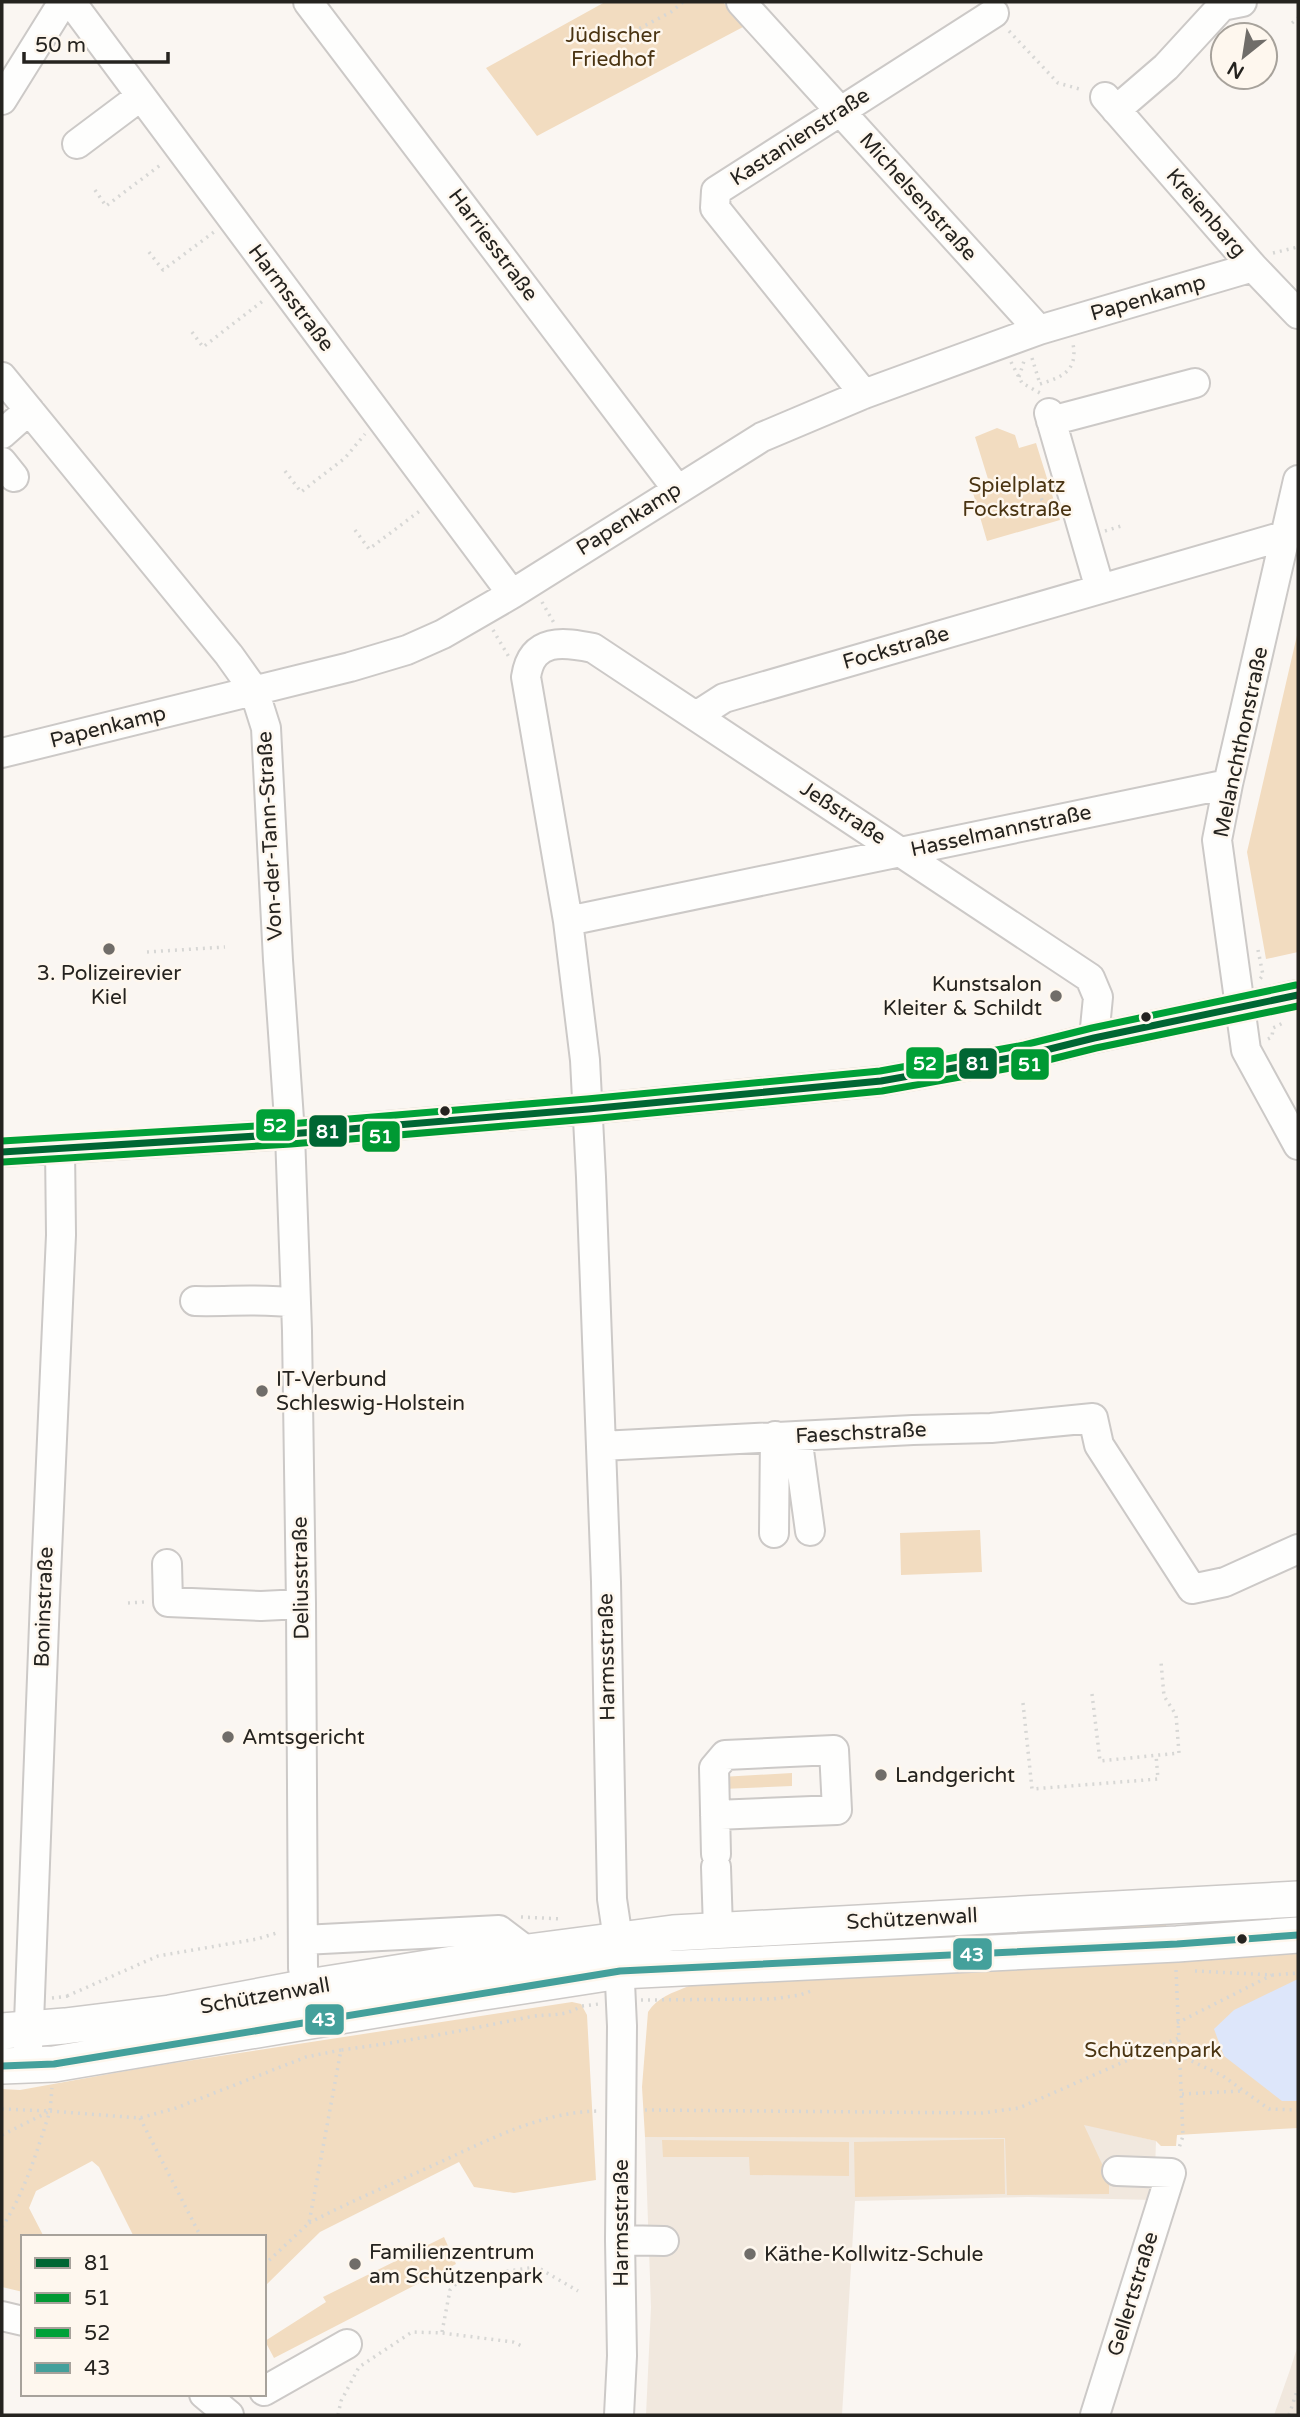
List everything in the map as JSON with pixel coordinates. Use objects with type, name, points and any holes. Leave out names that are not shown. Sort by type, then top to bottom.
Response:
[{"type":"main road","name":"Schützenwall","points":[[15,2066],[54,2064],[334,2029],[718,1929],[1298,1899]]},
{"type":"main road","name":"Schützenwall","points":[[15,2030],[170,2013],[307,1987],[528,1952],[1178,1965],[1298,1935]]},
{"type":"street","points":[[2,100],[63,2]]},
{"type":"street","name":"Harmsstraße","points":[[71,2],[521,588]]},
{"type":"street","name":"Harriesstraße","points":[[308,2],[677,489]]},
{"type":"street","name":"Michelsenstraße","points":[[741,2],[840,110],[1035,341]]},
{"type":"street","name":"Kreienbarg","points":[[1242,2],[1223,6],[1166,67],[1111,104],[1253,267],[1298,314]]},
{"type":"street","name":"Kastanienstraße","points":[[864,394],[715,208],[716,191],[840,110],[999,19]]},
{"type":"street","points":[[77,144],[141,96]]},
{"type":"street","name":"Papenkamp","points":[[2,753],[350,667],[407,650],[443,634],[521,588],[762,437],[864,394],[1004,344],[1035,341],[1068,322],[1253,267]]},
{"type":"street","name":"Von-der-Tann-Straße","points":[[2,377],[229,655],[254,690],[266,728],[290,1134]]},
{"type":"street","points":[[1100,589],[1048,411],[1195,383]]},
{"type":"street","points":[[2,434],[29,410]]},
{"type":"street","name":"Melanchthonstraße","points":[[1298,480],[1217,840],[1246,1051],[1298,1145]]},
{"type":"street","name":"Fockstraße","points":[[696,716],[724,698],[1287,535]]},
{"type":"street","points":[[531,665],[553,644],[565,643]]},
{"type":"street","name":"Jeßstraße","points":[[565,643],[593,648],[1090,978],[1098,998],[1094,1038]]},
{"type":"street","name":"Harmsstraße","points":[[531,665],[568,920],[585,1060],[601,1446],[612,1899],[619,1955],[622,2356],[619,2415]]},
{"type":"street","name":"Hasselmannstraße","points":[[568,920],[1228,784]]},
{"type":"street","points":[[2,1152],[290,1134],[881,1081],[1000,1060],[1298,995]]},
{"type":"street","name":"Deliusstraße","points":[[290,1134],[301,1604],[303,1968],[307,1987],[334,2029]]},
{"type":"street","name":"Boninstraße","points":[[15,2066],[61,1235],[60,1148]]},
{"type":"street","points":[[235,1285],[263,1304]]},
{"type":"street","points":[[195,1301],[296,1303]]},
{"type":"street","name":"Faeschstraße","points":[[601,1446],[991,1428],[1093,1418],[1099,1445],[1192,1589],[1225,1582],[1298,1549]]},
{"type":"street","points":[[786,1436],[810,1531]]},
{"type":"street","points":[[774,1533],[786,1436]]},
{"type":"street","points":[[167,1564],[168,1602],[261,1606],[301,1604]]},
{"type":"street","points":[[715,1815],[837,1810],[834,1750],[725,1755],[713,1768],[718,1929]]},
{"type":"street","points":[[303,1933],[499,1930],[528,1952]]},
{"type":"street","points":[[1117,2171],[1171,2173]]},
{"type":"street","name":"Gellertstraße","points":[[1095,2415],[1171,2173]]},
{"type":"street","points":[[620,2240],[664,2241]]},
{"type":"street","points":[[2,2316],[21,2321]]},
{"type":"street","points":[[266,2390],[347,2344]]},
{"type":"street","points":[[206,2396],[227,2414]]},
{"type":"path","points":[[627,35],[671,12],[683,2]]},
{"type":"path","points":[[1292,23],[1298,18]]},
{"type":"path","points":[[999,19],[1058,83]]},
{"type":"path","points":[[95,190],[106,206],[154,170]]},
{"type":"path","points":[[149,252],[163,271],[208,237]]},
{"type":"path","points":[[192,332],[203,347],[256,306]]},
{"type":"path","points":[[1040,384],[1061,377],[1073,362],[1075,355],[1068,322]]},
{"type":"path","points":[[1019,379],[1021,366],[1035,341]]},
{"type":"path","points":[[1035,341],[1040,384],[1048,411]]},
{"type":"path","points":[[1004,344],[1019,379],[1027,387],[1041,394],[1048,411]]},
{"type":"path","points":[[285,471],[301,492],[354,448]]},
{"type":"path","points":[[1022,517],[1051,511]]},
{"type":"path","points":[[355,530],[369,549],[414,515]]},
{"type":"path","points":[[521,588],[565,643]]},
{"type":"path","points":[[482,611],[512,662],[531,665]]},
{"type":"path","points":[[147,952],[225,947]]},
{"type":"path","points":[[1257,948],[1263,975]]},
{"type":"path","points":[[1246,1051],[1272,1037],[1273,1028],[1285,1022]]},
{"type":"path","points":[[1092,1694],[1100,1761],[1179,1752],[1176,1715],[1164,1696],[1161,1662]]},
{"type":"path","points":[[1023,1703],[1032,1789],[1158,1779],[1156,1755]]},
{"type":"path","points":[[67,1996],[158,1956],[303,1933]]},
{"type":"path","points":[[1171,2173],[1183,2136],[1177,2022],[1178,1965],[1273,1975],[1298,1973]]},
{"type":"path","points":[[1177,2022],[1273,1975]]},
{"type":"path","points":[[111,1976],[114,1982]]},
{"type":"path","points":[[651,2000],[773,1999],[800,1995],[824,1986]]},
{"type":"path","points":[[334,2029],[406,2042],[542,2015],[568,2014],[581,2006]]},
{"type":"path","points":[[2,2135],[50,2111],[140,2118],[176,2108],[306,2057],[334,2029]]},
{"type":"path","points":[[309,2223],[334,2029]]},
{"type":"path","points":[[266,2263],[309,2223],[345,2204],[521,2125],[578,2111],[982,2113],[1018,2108],[1178,2038]]},
{"type":"path","points":[[1179,2055],[1223,2076],[1269,2109],[1298,2110]]},
{"type":"path","points":[[1182,2094],[1243,2090]]},
{"type":"path","points":[[2,2227],[28,2177],[50,2111]]},
{"type":"path","points":[[140,2118],[200,2235]]},
{"type":"path","points":[[442,2333],[450,2290],[463,2277],[537,2267],[578,2291]]},
{"type":"path","points":[[338,2415],[341,2401],[359,2367],[412,2332],[513,2342],[522,2346]]},
{"type":"path","points":[[1289,2415],[1298,2388]]},
{"type":"shaded area","name":"Käthe-Kollwitz-Schule","points":[[1084,2124],[1156,2141],[1154,2200],[1028,2197],[855,2201],[842,2415],[646,2415],[651,2307],[645,2137],[1005,2138]]},
{"type":"shaded area","points":[[1298,2345],[1298,2415],[1274,2415],[1290,2370]]},
{"type":"green space","name":"Jüdischer Friedhof","points":[[605,2],[723,2],[743,27],[537,136],[486,68]]},
{"type":"green space","name":"Spielplatz Fockstraße","points":[[997,428],[1015,435],[1019,448],[1036,443],[1060,520],[987,541],[971,486],[988,479],[975,437]]},
{"type":"green space","points":[[1298,631],[1298,952],[1266,959],[1247,852]]},
{"type":"green space","points":[[980,1530],[982,1572],[901,1575],[900,1533]]},
{"type":"green space","points":[[792,1773],[792,1786],[722,1789],[721,1777]]},
{"type":"green space","points":[[1166,1921],[1166,1931],[714,1949],[913,1931]]},
{"type":"green space","name":"Schützenpark","points":[[1298,1952],[1298,2128],[1177,2135],[1176,2146],[1161,2146],[1156,2141],[1084,2125],[1109,2179],[1109,2194],[1007,2195],[1005,2138],[645,2137],[642,2087],[648,2012],[661,1999],[689,1986]]},
{"type":"green space","points":[[572,2002],[581,2004],[587,2015],[596,2180],[514,2193],[474,2187],[459,2162],[320,2232],[266,2285],[266,2235],[133,2235],[99,2167],[92,2161],[36,2191],[29,2208],[43,2235],[21,2235],[21,2292],[2,2287],[2,2089],[20,2090],[148,2067]]},
{"type":"green space","points":[[1004,2139],[1005,2194],[855,2197],[854,2142]]},
{"type":"green space","points":[[662,2140],[849,2142],[849,2176],[750,2175],[749,2157],[663,2157]]},
{"type":"green space","points":[[444,2237],[456,2264],[274,2358],[266,2340],[326,2302],[323,2297]]},
{"type":"water","points":[[1298,1979],[1298,2101],[1282,2101],[1224,2056],[1214,2029],[1234,2010]]},
{"type":"transit line","name":"52","points":[[2,1141],[289,1124],[880,1071],[1024,1045],[1296,985]]},
{"type":"transit line","name":"81","points":[[2,1152],[290,1134],[881,1081],[1026,1055],[1298,995]]},
{"type":"transit line","name":"51","points":[[3,1162],[291,1144],[882,1091],[1028,1065],[1298,1006]]},
{"type":"transit line","name":"43","points":[[2,2066],[54,2064],[620,1971],[1177,1944],[1298,1935]]},
{"type":"place","name":"3. Polizeirevier Kiel","points":[[109,949]]},
{"type":"place","name":"Kunstsalon Kleiter & Schildt","points":[[1056,996]]},
{"type":"place","name":"IT-Verbund Schleswig-Holstein","points":[[262,1391]]},
{"type":"place","name":"Amtsgericht","points":[[228,1737]]},
{"type":"place","name":"Landgericht","points":[[881,1775]]},
{"type":"place","name":"Käthe-Kollwitz-Schule","points":[[750,2254]]},
{"type":"place","name":"Familienzentrum am Schützenpark","points":[[355,2264]]}]
